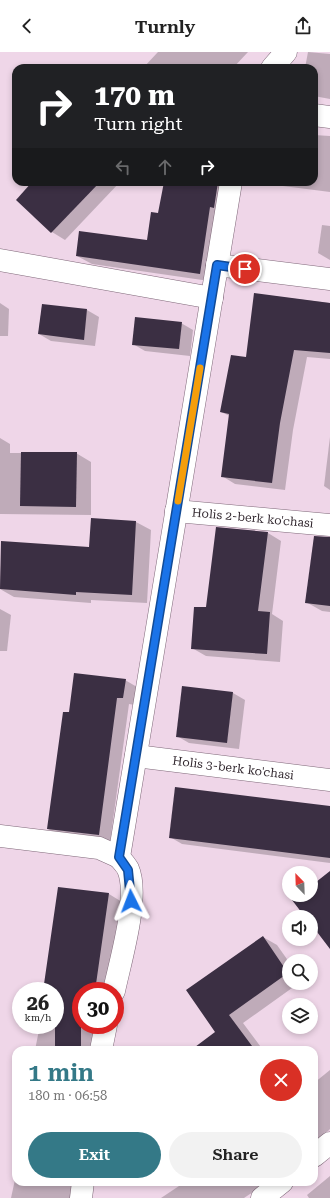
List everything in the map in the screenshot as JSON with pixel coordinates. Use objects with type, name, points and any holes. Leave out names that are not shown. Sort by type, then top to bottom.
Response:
[{"type":"street","points":[[276,64],[286,52]]},
{"type":"street","points":[[318,116],[330,117]]},
{"type":"street","points":[[119,857],[230,186]]},
{"type":"street","points":[[0,260],[212,298]]},
{"type":"street","points":[[217,265],[330,279]]},
{"type":"street","name":"Holis 2-berk ko'chasi","points":[[176,511],[330,525]]},
{"type":"street","name":"Holis 3-berk ko'chasi","points":[[136,756],[330,780]]},
{"type":"street","points":[[0,836],[99,848],[119,857],[128,870],[132,891],[131,910],[116,982]]},
{"type":"street","points":[[102,1046],[104,1034]]},
{"type":"street","points":[[318,1153],[330,1143]]},
{"type":"street","points":[[81,1198],[82,1186]]},
{"type":"street","points":[[262,1198],[277,1186]]},
{"type":"building","points":[[28,186],[96,186],[51,233],[16,200]]},
{"type":"building","points":[[163,186],[217,186],[214,208],[210,207],[200,274],[76,256],[79,231],[147,240],[151,212],[158,213]]},
{"type":"building","points":[[254,293],[330,303],[330,353],[294,350],[280,423],[272,483],[221,477],[229,414],[220,412],[231,355],[246,357]]},
{"type":"building","points":[[42,304],[87,309],[84,340],[38,334]]},
{"type":"building","points":[[135,317],[182,322],[179,349],[132,345]]},
{"type":"building","points":[[21,452],[77,452],[76,507],[20,506]]},
{"type":"building","points":[[91,518],[136,521],[132,595],[76,592],[76,595],[0,589],[1,541],[89,547]]},
{"type":"building","points":[[216,527],[268,532],[258,611],[270,612],[267,654],[191,649],[194,607],[206,607]]},
{"type":"building","points":[[314,536],[330,537],[330,606],[305,603]]},
{"type":"building","points":[[74,673],[126,679],[123,698],[117,698],[99,835],[47,829],[63,712],[69,712]]},
{"type":"building","points":[[182,686],[233,692],[227,743],[176,737]]},
{"type":"building","points":[[175,787],[330,806],[330,858],[169,838]]},
{"type":"building","points":[[330,871],[330,949],[318,933],[318,910],[300,910],[294,902],[318,902],[318,880]]},
{"type":"building","points":[[58,887],[109,893],[96,982],[72,982],[72,1034],[81,1034],[81,1046],[55,1046],[55,1034],[64,1034],[64,982],[44,982]]},
{"type":"building","points":[[263,936],[282,964],[282,977],[229,1015],[252,1046],[196,1046],[215,1032],[186,990]]},
{"type":"slow traffic","points":[[178,501],[200,368]]},
{"type":"route","points":[[131,901],[132,891],[128,870],[119,857],[217,265],[245,269]]}]
